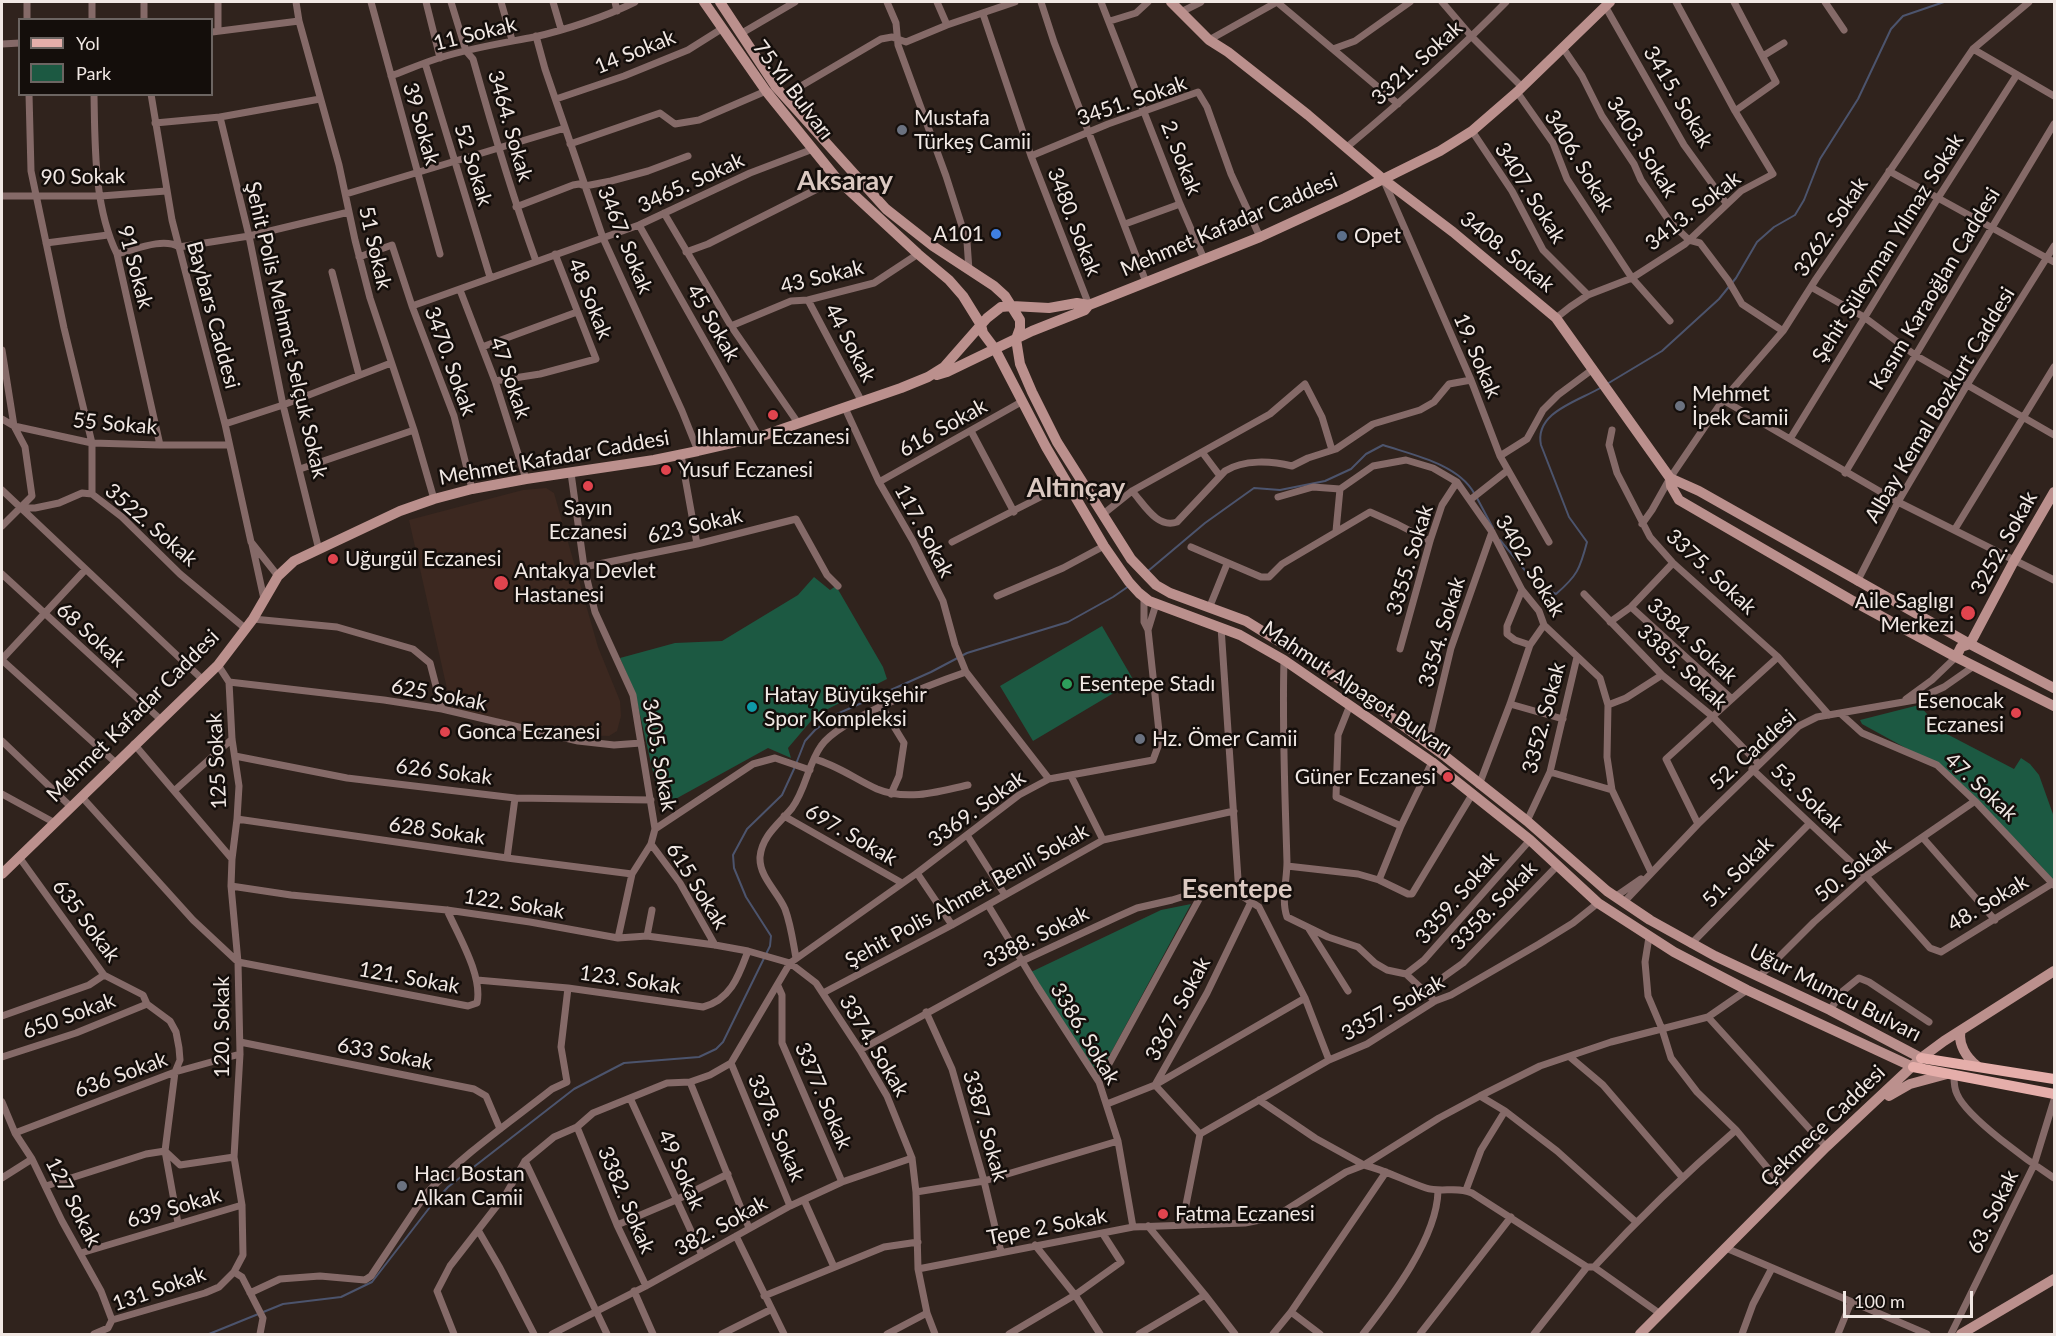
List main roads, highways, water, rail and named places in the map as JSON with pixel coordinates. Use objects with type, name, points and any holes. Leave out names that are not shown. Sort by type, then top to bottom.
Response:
[{"type":"main road","name":"75.Yıl Bulvarı","points":[[704,2],[766,91],[837,179],[949,280],[963,296],[981,325]]},
{"type":"main road","name":"75.Yıl Bulvarı","points":[[720,2],[776,87],[886,209],[933,246],[994,286],[1012,306]]},
{"type":"main road","name":"3408. Sokak","points":[[1171,2],[1209,40],[1228,52],[1347,147],[1383,179],[1453,232],[1556,318],[1670,478],[1676,495],[1685,504],[1841,594]]},
{"type":"main road","name":"Mehmet Kafadar Caddesi","points":[[2,874],[218,665],[246,629],[278,576],[294,561],[400,511],[434,499],[526,479],[681,455],[759,437],[947,372],[1080,312],[1089,305],[1260,237],[1440,151],[1472,131],[1519,90],[1607,4]]},
{"type":"main road","name":"Mehmet Kafadar Caddesi","points":[[928,377],[952,358],[981,325],[1001,308],[1012,306],[1038,308],[1077,303],[1089,305]]},
{"type":"main road","points":[[1012,306],[1020,321],[1016,339]]},
{"type":"main road","points":[[981,325],[983,333],[995,349]]},
{"type":"main road","name":"Mahmut Alpagot Bulvarı","points":[[1016,339],[1020,364],[1057,442],[1101,515],[1131,559],[1153,582],[1170,593],[1246,621],[1338,678],[1428,744],[1598,903],[1615,914]]},
{"type":"main road","name":"Mahmut Alpagot Bulvarı","points":[[995,349],[1104,546],[1141,596],[1257,643],[1284,660],[1432,762],[1527,821],[1615,897]]},
{"type":"main road","points":[[1670,478],[1699,491],[1970,644],[2055,687]]},
{"type":"main road","name":"3252. Sokak","points":[[1956,657],[1962,647],[1970,644],[2014,561],[2055,492]]},
{"type":"main road","points":[[1856,581],[1842,582],[1841,594],[1956,657],[2055,706]]},
{"type":"main road","points":[[1853,601],[1860,594],[1856,581]]},
{"type":"main road","points":[[1974,666],[1978,664],[1983,651]]},
{"type":"main road","points":[[1598,903],[1602,892],[1615,897],[1622,909],[1615,914]]},
{"type":"main road","name":"Uğur Mumcu Bulvarı","points":[[1615,897],[1691,944],[1830,1010],[1921,1058],[2055,1079]]},
{"type":"main road","name":"Uğur Mumcu Bulvarı","points":[[1615,914],[1701,967],[1913,1066],[2055,1094]]},
{"type":"main road","name":"Çekmece Caddesi","points":[[1640,1335],[1659,1313],[1826,1147],[1921,1058],[2055,971]]},
{"type":"main road","points":[[1747,990],[1760,976]]},
{"type":"main road","points":[[1961,1030],[1960,1042],[1971,1061],[1977,1066]]},
{"type":"main road","points":[[1873,1104],[1910,1084],[1950,1075]]},
{"type":"main road","points":[[1961,1335],[2053,1283]]},
{"type":"waterway","points":[[1607,384],[1662,351],[1719,299],[1736,278],[1757,242],[1774,227],[1795,215],[1804,200],[1820,159],[1858,99],[1891,29],[1903,16],[1944,2]]},
{"type":"waterway","points":[[1500,540],[1537,585],[1556,594],[1573,577],[1580,566],[1587,542],[1569,517],[1541,445],[1541,434],[1544,424],[1560,409],[1602,387]]},
{"type":"waterway","points":[[1148,571],[1205,523],[1254,488],[1280,490],[1325,481],[1351,469],[1366,454],[1383,445],[1446,468],[1467,483],[1474,493]]},
{"type":"waterway","points":[[1477,498],[1493,528]]},
{"type":"waterway","points":[[209,1334],[283,1304],[341,1297],[372,1282],[448,1187],[574,1089],[624,1063],[699,1057],[716,1049],[723,1042],[770,946],[771,936],[746,897],[734,868],[733,855],[747,829],[782,795],[805,741],[815,730],[837,714],[931,672],[967,653],[1068,622],[1129,586]]},
{"type":"place","name":"Mustafa Türkeş Camii","points":[[902,130]]},
{"type":"place","name":"A101","points":[[996,234]]},
{"type":"place","name":"Opet","points":[[1342,236]]},
{"type":"place","name":"Mehmet İpek Camii","points":[[1680,406]]},
{"type":"place","name":"Ihlamur Eczanesi","points":[[773,415]]},
{"type":"place","name":"Yusuf Eczanesi","points":[[666,470]]},
{"type":"place","name":"Sayın Eczanesi","points":[[588,486]]},
{"type":"place","name":"Uğurgül Eczanesi","points":[[333,559]]},
{"type":"place","name":"Antakya Devlet Hastanesi","points":[[501,583]]},
{"type":"place","name":"Aile Saglıgı Merkezi","points":[[1968,613]]},
{"type":"place","name":"Esentepe Stadı","points":[[1067,684]]},
{"type":"place","name":"Hatay Büyükşehir Spor Kompleksi","points":[[752,707]]},
{"type":"place","name":"Esenocak Eczanesi","points":[[2016,713]]},
{"type":"place","name":"Gonca Eczanesi","points":[[445,732]]},
{"type":"place","name":"Hz. Ömer Camii","points":[[1140,739]]},
{"type":"place","name":"Güner Eczanesi","points":[[1448,777]]},
{"type":"place","name":"Hacı Bostan Alkan Camii","points":[[402,1186]]},
{"type":"place","name":"Fatma Eczanesi","points":[[1163,1214]]},
{"type":"district","name":"Aksaray","points":[[845,181]]},
{"type":"district","name":"Altınçay","points":[[1076,488]]},
{"type":"district","name":"Esentepe","points":[[1237,889]]}]
